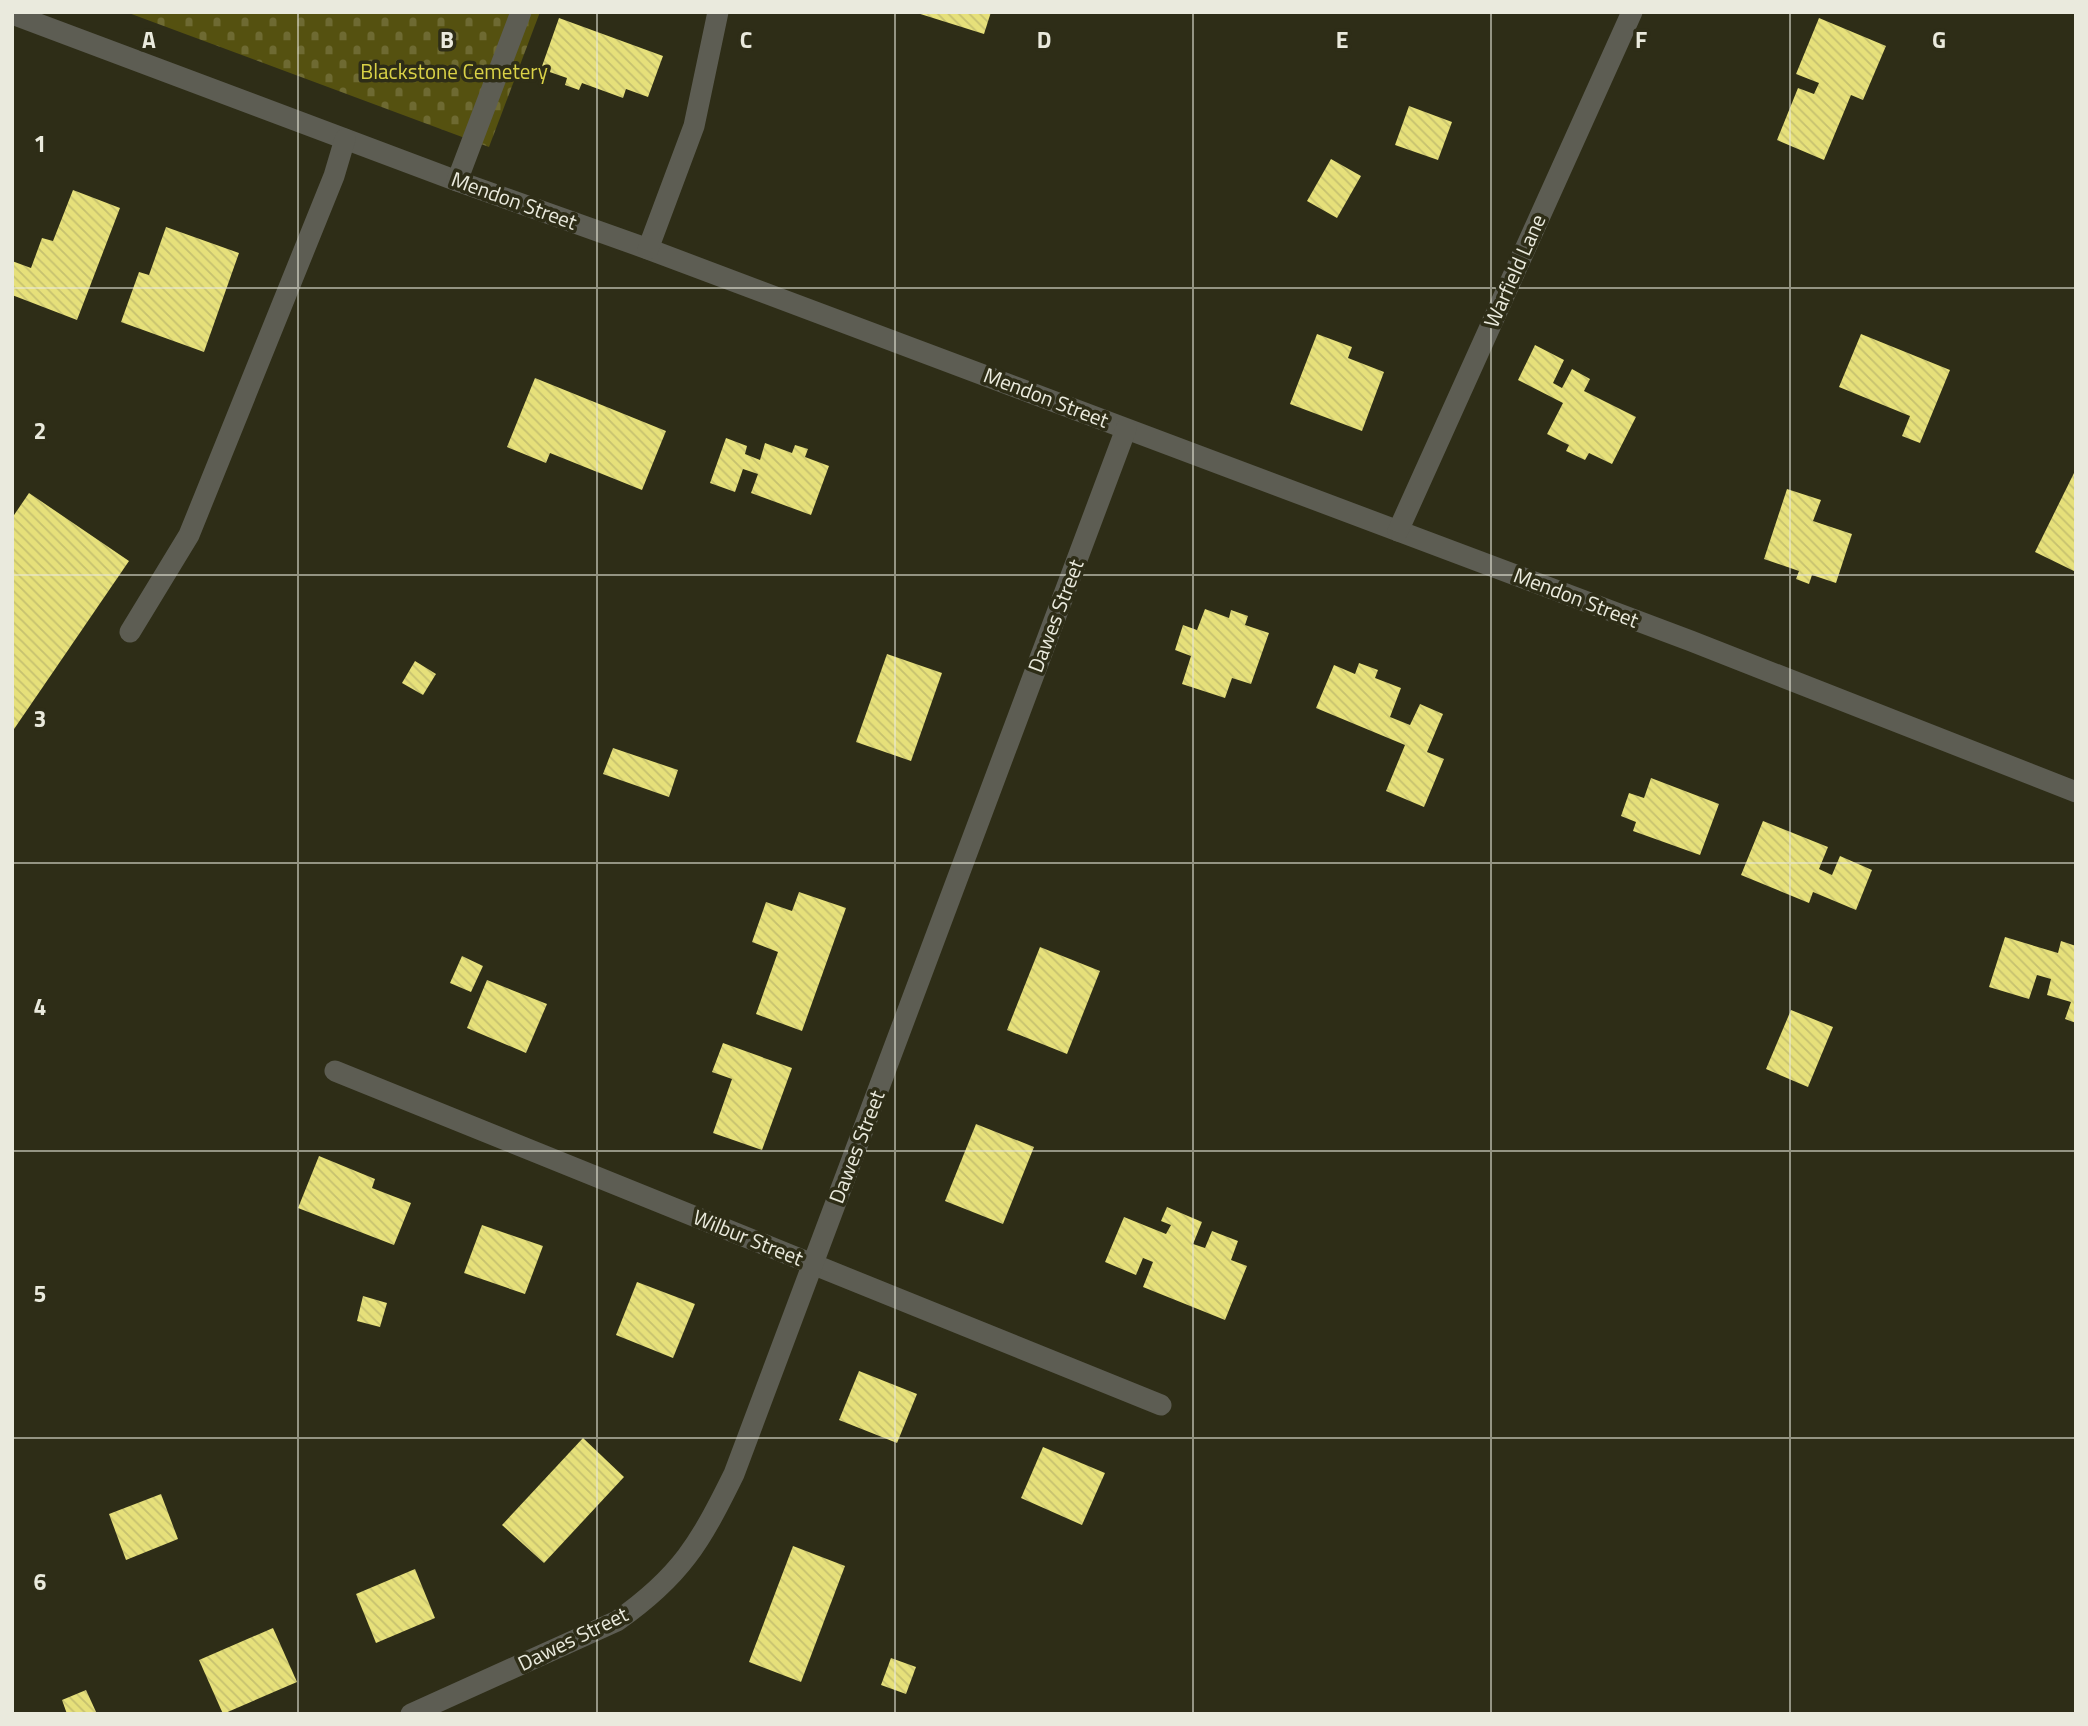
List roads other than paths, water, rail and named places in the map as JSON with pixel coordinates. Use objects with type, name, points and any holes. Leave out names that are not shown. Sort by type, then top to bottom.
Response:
[{"type":"street","points":[[457,181],[521,12]]},
{"type":"street","points":[[648,249],[694,125],[718,12]]},
{"type":"street","name":"Warfield Lane","points":[[1398,531],[1632,12]]},
{"type":"street","name":"Mendon Street","points":[[12,14],[457,181],[648,249],[1704,646],[2076,792]]},
{"type":"street","points":[[130,632],[189,535],[334,176],[345,139]]},
{"type":"street","name":"Dawes Street","points":[[411,1714],[617,1620],[647,1600],[673,1576],[694,1549],[734,1474],[1126,429]]},
{"type":"street","name":"Wilbur Street","points":[[335,1071],[1161,1405]]},
{"type":"park label","name":"Blackstone Cemetery","points":[[454,72]]}]
